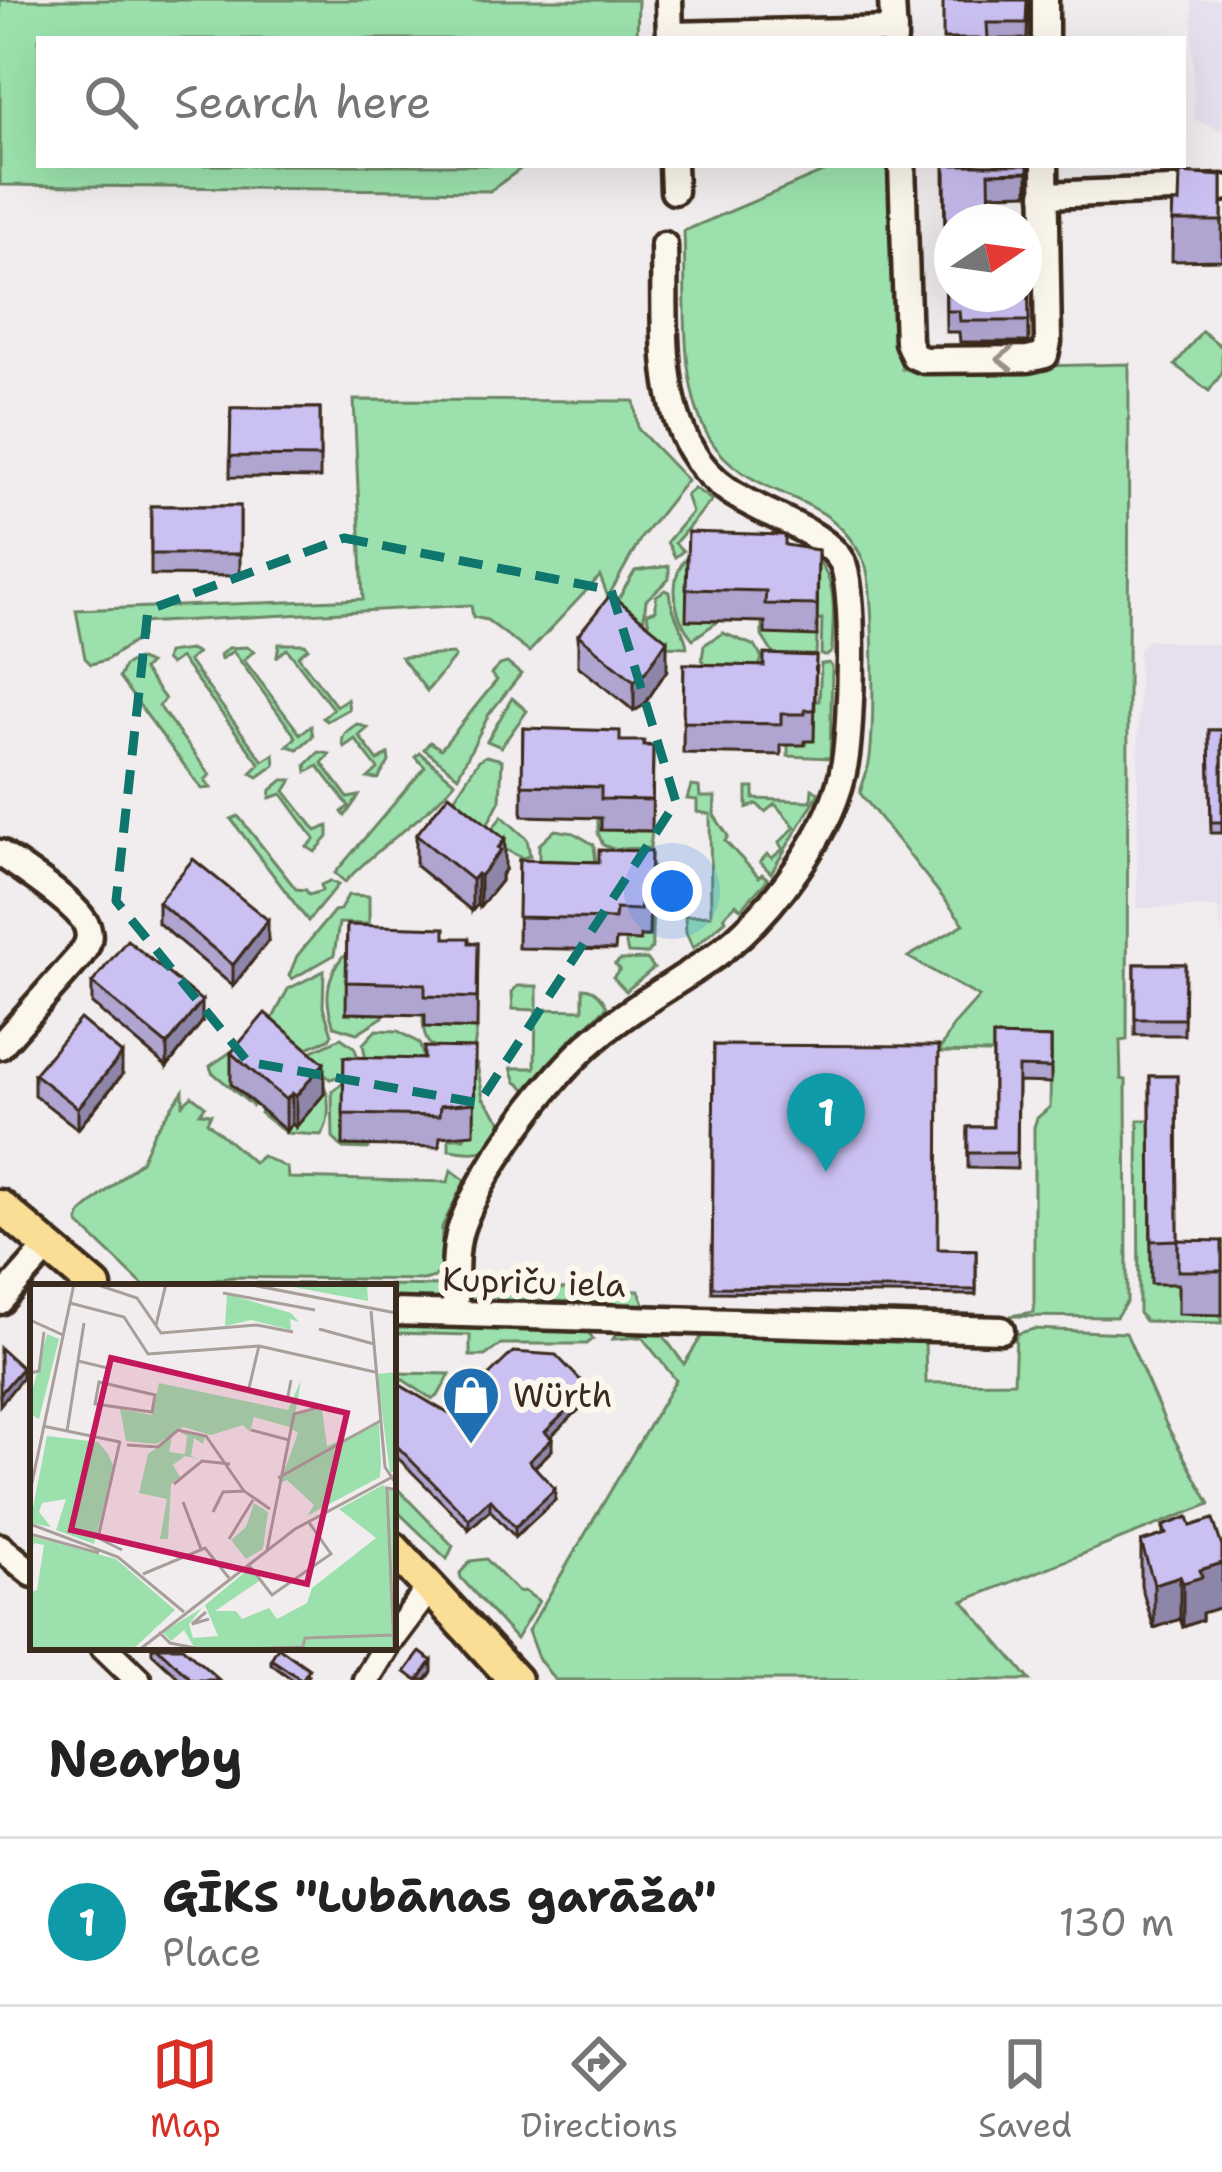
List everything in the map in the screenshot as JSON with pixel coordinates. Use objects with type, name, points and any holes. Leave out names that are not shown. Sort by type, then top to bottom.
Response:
[{"type":"main road","points":[[0,1206],[92,1284]]},
{"type":"main road","points":[[396,1551],[514,1680]]},
{"type":"street","points":[[669,0],[670,36]]},
{"type":"street","points":[[782,36],[894,35],[892,0]]},
{"type":"street","points":[[1045,0],[1045,36]]},
{"type":"street","points":[[902,168],[908,342],[914,356],[924,360],[1045,355],[1045,168]]},
{"type":"street","points":[[1045,195],[1222,188]]},
{"type":"street","points":[[455,1312],[463,1221],[530,1110],[591,1042],[644,1000],[719,953],[763,911],[822,825],[846,758],[850,589],[842,563],[820,539],[727,491],[693,454],[678,427],[671,397],[664,245]]},
{"type":"street","points":[[0,853],[77,911],[89,933],[88,945],[79,957],[0,1046]]},
{"type":"street","points":[[0,1301],[48,1246]]},
{"type":"street","name":"Kupriču iela","points":[[396,1312],[1001,1330]]},
{"type":"street","points":[[0,1547],[30,1572]]},
{"type":"street","points":[[396,1632],[431,1586]]},
{"type":"street","points":[[107,1650],[137,1680]]},
{"type":"street","points":[[366,1680],[384,1650]]},
{"type":"highlighted area","points":[[344,538],[611,590],[676,802],[479,1103],[248,1062],[116,901],[148,610]]},
{"type":"shaded area","points":[[1192,0],[1222,0],[1222,131],[1194,119]]},
{"type":"shaded area","points":[[1148,640],[1222,645],[1222,938],[1218,907],[1137,908],[1139,649]]},
{"type":"green space","points":[[0,0],[638,0],[637,36],[36,36],[36,168],[522,168],[490,191],[0,185]]},
{"type":"green space","points":[[832,168],[893,168],[902,369],[1129,364],[1127,1040],[1120,1041],[1121,1079],[1126,1080],[1127,1301],[1116,1317],[1010,1316],[1034,1312],[1034,1127],[1050,1107],[1051,1054],[939,1052],[953,1026],[979,997],[908,957],[964,924],[860,793],[869,762],[872,717],[872,628],[865,564],[848,536],[830,519],[747,475],[710,439],[692,393],[688,366],[684,231]]},
{"type":"green space","points":[[1202,331],[1222,347],[1222,373],[1209,391],[1175,365]]},
{"type":"green space","points":[[354,400],[634,401],[638,429],[687,480],[641,538],[608,597],[600,576],[529,652],[487,620],[473,617],[471,605],[140,623],[141,637],[106,660],[91,664],[85,658],[76,610],[363,599]]},
{"type":"green space","points":[[694,488],[712,500],[675,543],[683,551],[675,557],[667,542],[692,512],[686,495]]},
{"type":"green space","points":[[803,547],[824,568],[832,593],[832,651],[827,656],[821,655],[822,619],[812,620],[798,550]]},
{"type":"green space","points":[[691,552],[717,616],[717,622],[693,639],[675,596],[678,572]]},
{"type":"green space","points":[[669,566],[669,579],[646,600],[643,625],[615,604],[635,571]]},
{"type":"green space","points":[[665,590],[687,647],[666,646],[650,632],[647,613],[656,610],[656,596]]},
{"type":"green space","points":[[762,622],[817,636],[816,655],[774,655],[762,636]]},
{"type":"green space","points":[[723,633],[755,646],[762,658],[758,669],[709,671],[702,659],[704,645]]},
{"type":"green space","points":[[279,644],[305,644],[308,648],[298,656],[336,706],[347,699],[349,709],[327,721],[323,718],[333,709],[287,649],[277,656]]},
{"type":"green space","points":[[228,648],[254,651],[244,660],[300,734],[311,726],[313,736],[298,749],[287,746],[296,737],[233,651],[221,659]]},
{"type":"green space","points":[[167,653],[197,653],[188,661],[263,761],[274,754],[275,765],[258,777],[251,773],[260,764],[180,658],[170,665],[165,660]]},
{"type":"green space","points":[[453,654],[427,691],[401,657]]},
{"type":"green space","points":[[137,659],[149,664],[143,670],[165,699],[159,706],[210,775],[205,780],[211,788],[202,789],[119,678],[124,666]]},
{"type":"green space","points":[[507,663],[521,674],[489,714],[458,776],[424,749],[430,742],[441,749],[497,680],[491,674]]},
{"type":"green space","points":[[829,663],[830,758],[788,756],[788,745],[810,702],[819,701],[821,664]]},
{"type":"green space","points":[[512,698],[527,711],[501,747],[487,741]]},
{"type":"green space","points":[[357,724],[368,728],[359,736],[378,761],[388,754],[389,762],[378,779],[368,778],[378,769],[355,739],[344,747],[344,736]]},
{"type":"green space","points":[[319,752],[330,754],[322,763],[348,798],[359,796],[345,816],[342,812],[349,806],[318,766],[307,772],[306,765]]},
{"type":"green space","points":[[420,753],[455,782],[345,882],[335,873],[425,767],[415,757]]},
{"type":"green space","points":[[486,756],[502,760],[500,800],[484,831],[452,802]]},
{"type":"green space","points":[[283,780],[292,780],[285,791],[316,831],[328,826],[328,837],[315,852],[307,847],[315,839],[282,794],[270,798],[271,790]]},
{"type":"green space","points":[[691,786],[699,787],[700,797],[715,797],[714,815],[728,836],[725,841],[759,877],[768,879],[741,909],[736,904],[724,916],[726,920],[693,948],[685,916],[711,915],[710,814],[697,812],[697,800],[687,799]]},
{"type":"green space","points":[[747,788],[754,788],[754,799],[811,801],[812,789],[819,793],[771,873],[760,862],[783,849],[779,843],[795,827],[775,804],[765,812],[757,804],[747,808]]},
{"type":"green space","points":[[238,816],[296,889],[309,895],[322,891],[321,885],[330,881],[338,885],[308,921],[231,819]]},
{"type":"green space","points":[[502,816],[527,839],[530,856],[522,858],[489,841],[487,836]]},
{"type":"green space","points":[[601,817],[624,831],[652,831],[650,848],[603,845],[598,833]]},
{"type":"green space","points":[[555,830],[574,833],[594,845],[596,864],[545,867],[539,859],[539,845]]},
{"type":"green space","points":[[647,859],[653,868],[652,948],[647,954],[628,953],[625,940],[649,936]]},
{"type":"green space","points":[[348,895],[369,896],[369,924],[339,923],[334,955],[292,979],[297,956]]},
{"type":"green space","points":[[343,956],[374,956],[346,1012],[383,1013],[383,1017],[357,1033],[334,1026],[329,1007],[330,980]]},
{"type":"green space","points":[[647,959],[654,968],[626,991],[613,977],[620,960]]},
{"type":"green space","points":[[324,971],[323,1007],[332,1034],[302,1050],[271,1022],[288,989]]},
{"type":"green space","points":[[517,986],[537,986],[537,1009],[583,1010],[583,988],[598,994],[607,1007],[526,1089],[516,1082],[511,1068],[535,1068],[536,1010],[513,1009],[512,992]]},
{"type":"green space","points":[[423,1016],[448,1028],[477,1029],[474,1048],[430,1045]]},
{"type":"green space","points":[[376,1030],[398,1031],[419,1043],[420,1063],[366,1061],[363,1044]]},
{"type":"green space","points":[[256,1035],[232,1084],[254,1107],[210,1066]]},
{"type":"green space","points":[[341,1038],[354,1047],[358,1057],[354,1072],[330,1079],[306,1060],[306,1054]]},
{"type":"green space","points":[[470,1057],[477,1064],[483,1098],[502,1122],[483,1151],[449,1150],[449,1138],[464,1138],[470,1095],[475,1095]]},
{"type":"green space","points":[[320,1080],[328,1107],[321,1135],[286,1133],[260,1113],[262,1107],[296,1127],[307,1108],[317,1102]]},
{"type":"green space","points":[[344,1082],[343,1145],[370,1146],[368,1149],[343,1148],[333,1138],[332,1091]]},
{"type":"green space","points":[[183,1091],[183,1104],[192,1096],[205,1106],[200,1113],[211,1114],[207,1122],[254,1163],[262,1156],[287,1168],[288,1178],[448,1182],[451,1170],[465,1180],[442,1227],[441,1268],[435,1277],[424,1280],[232,1277],[194,1284],[142,1284],[78,1223],[81,1213],[141,1161],[154,1132]]},
{"type":"green space","points":[[1138,1120],[1150,1120],[1178,1284],[1222,1315],[1222,1323],[1145,1321],[1139,1313]]},
{"type":"green space","points":[[396,1285],[448,1286],[440,1301],[396,1303]]},
{"type":"green space","points":[[465,1286],[639,1291],[647,1310],[477,1306]]},
{"type":"green space","points":[[396,1320],[584,1326],[593,1339],[587,1344],[501,1344],[485,1356],[470,1356],[470,1335],[396,1333]]},
{"type":"green space","points":[[619,1329],[659,1330],[684,1364],[702,1336],[925,1340],[926,1383],[1014,1382],[1016,1334],[1034,1329],[1126,1333],[1166,1424],[1210,1504],[963,1601],[1030,1680],[555,1680],[538,1658],[528,1631],[676,1380],[642,1337],[613,1339]]},
{"type":"green space","points":[[396,1373],[450,1374],[432,1399],[396,1375]]},
{"type":"green space","points":[[396,1487],[453,1546],[447,1559],[396,1510]]},
{"type":"green space","points":[[486,1559],[518,1592],[539,1601],[516,1639],[461,1578],[471,1561]]},
{"type":"building","points":[[943,0],[1027,0],[1026,23],[987,23],[988,36],[943,36]]},
{"type":"building","points":[[945,168],[1028,168],[1028,172],[989,173],[990,204],[945,204]]},
{"type":"building","points":[[1180,173],[1222,176],[1222,221],[1172,221],[1173,203],[1179,203]]},
{"type":"building","points":[[959,312],[1029,312],[1029,321],[960,321]]},
{"type":"building","points":[[231,408],[320,408],[320,457],[230,456]]},
{"type":"building","points":[[151,506],[240,506],[240,554],[151,554]]},
{"type":"building","points":[[688,532],[785,535],[785,545],[818,550],[817,605],[765,604],[766,591],[686,589]]},
{"type":"building","points":[[611,594],[667,640],[634,681],[578,635]]},
{"type":"building","points":[[764,654],[816,656],[814,710],[781,714],[781,724],[683,722],[684,664],[764,666]]},
{"type":"building","points":[[523,728],[620,731],[620,741],[653,746],[652,800],[601,799],[601,787],[522,785]]},
{"type":"building","points":[[1209,730],[1222,730],[1222,822],[1211,822]]},
{"type":"building","points":[[449,794],[505,839],[501,850],[472,880],[416,835]]},
{"type":"building","points":[[599,850],[651,851],[649,906],[616,909],[615,919],[518,917],[519,860],[599,862]]},
{"type":"building","points":[[193,859],[268,920],[233,965],[158,902]]},
{"type":"building","points":[[347,925],[445,928],[445,938],[478,943],[477,998],[425,996],[425,984],[346,982]]},
{"type":"building","points":[[127,940],[202,1001],[167,1045],[92,983]]},
{"type":"building","points":[[1135,964],[1185,964],[1184,1019],[1135,1019]]},
{"type":"building","points":[[265,1013],[324,1063],[296,1096],[292,1093],[286,1100],[231,1053]]},
{"type":"building","points":[[80,1019],[122,1054],[78,1108],[34,1074]]},
{"type":"building","points":[[993,1036],[1051,1038],[1051,1068],[1018,1067],[1017,1153],[968,1153],[968,1127],[993,1127]]},
{"type":"building","points":[[714,1045],[939,1046],[938,1249],[976,1250],[976,1290],[712,1287]]},
{"type":"building","points":[[424,1047],[475,1048],[474,1103],[440,1106],[439,1116],[343,1114],[344,1057],[424,1059]]},
{"type":"building","points":[[1150,1076],[1177,1076],[1178,1240],[1151,1241]]},
{"type":"building","points":[[1178,1240],[1222,1241],[1222,1271],[1178,1271]]},
{"type":"building","points":[[0,1348],[22,1368],[0,1394]]},
{"type":"building","name":"Würth","points":[[513,1352],[556,1355],[589,1389],[545,1432],[552,1439],[529,1461],[555,1489],[515,1527],[490,1499],[469,1519],[396,1445],[396,1383],[449,1414]]},
{"type":"building","points":[[1188,1517],[1191,1526],[1213,1519],[1222,1563],[1200,1570],[1202,1577],[1183,1583],[1180,1576],[1154,1584],[1141,1542],[1166,1534],[1163,1526]]},
{"type":"building","points":[[160,1650],[185,1650],[219,1680],[192,1680]]},
{"type":"building","points":[[276,1650],[282,1650],[309,1669],[302,1680],[271,1659]]},
{"type":"building","points":[[420,1652],[432,1661],[416,1680],[405,1672]]},
{"type":"place","name":"GĪKS \"Lubānas garāža\"","points":[[826,1172]]},
{"type":"place","name":"Würth","points":[[471,1446]]}]
